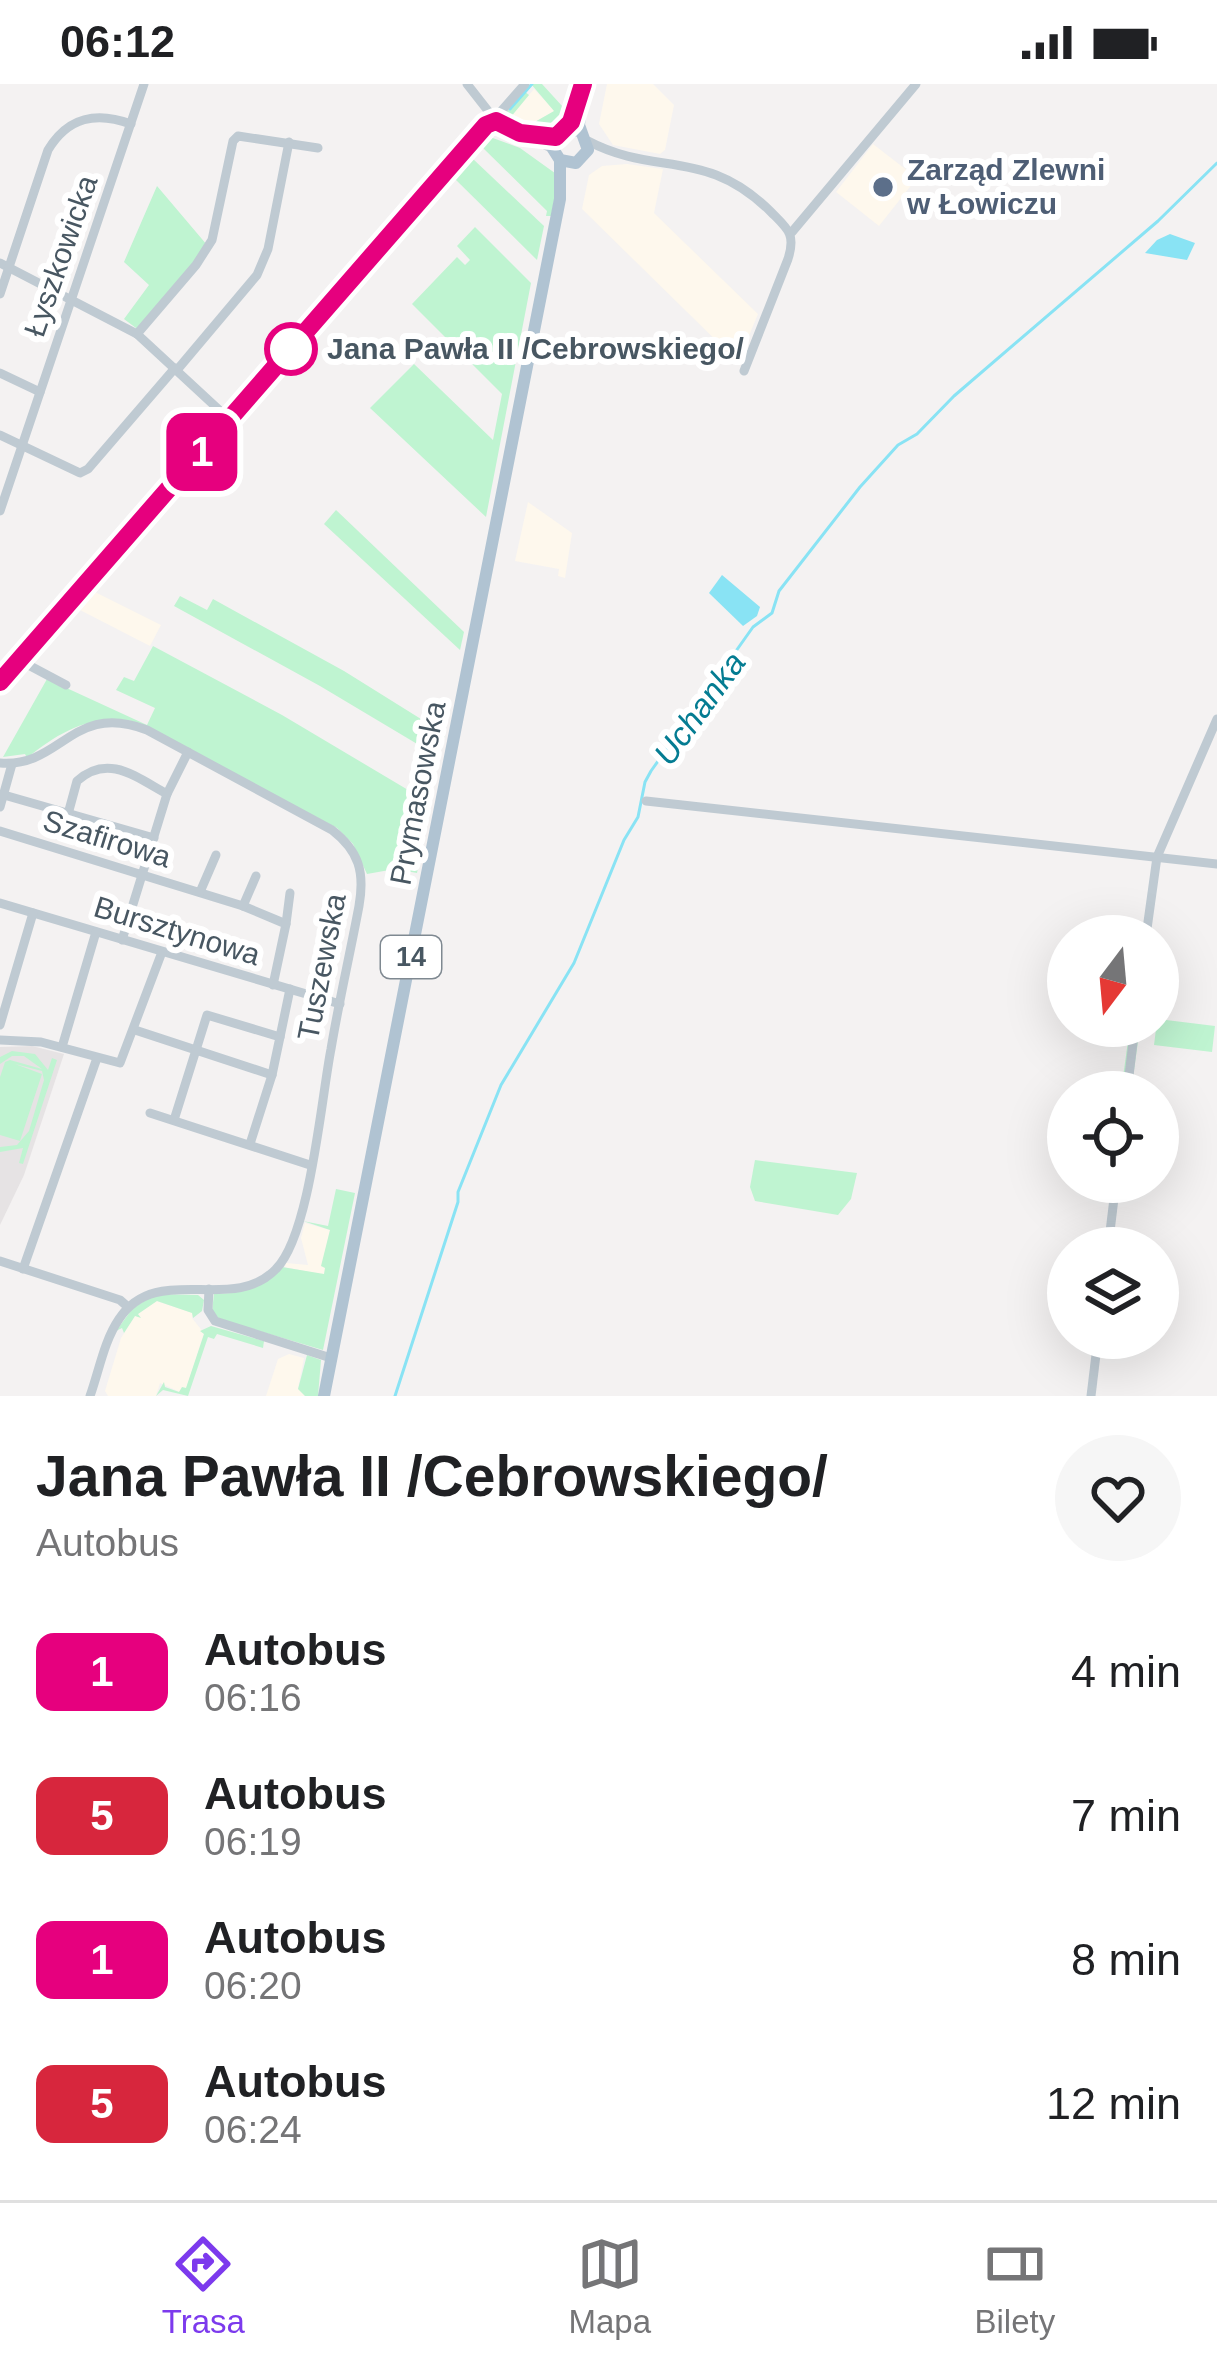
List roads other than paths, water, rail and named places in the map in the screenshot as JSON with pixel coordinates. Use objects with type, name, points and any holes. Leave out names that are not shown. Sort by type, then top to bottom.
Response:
[{"type":"main road","name":"14","points":[[571,145],[583,87]]},
{"type":"main road","name":"Prymasowska","points":[[324,1396],[571,145]]},
{"type":"street","name":"Łyszkowicka","points":[[0,511],[144,84]]},
{"type":"street","points":[[467,84],[496,121],[520,133],[727,177],[792,232],[794,244],[744,371]]},
{"type":"street","points":[[0,682],[525,84]]},
{"type":"street","points":[[792,232],[916,84]]},
{"type":"street","points":[[0,295],[4,265],[58,134],[73,122],[94,116],[131,124]]},
{"type":"street","points":[[137,334],[212,240],[233,141],[243,134],[318,148]]},
{"type":"street","points":[[0,435],[80,473],[88,469],[256,274],[268,249],[289,142]]},
{"type":"street","points":[[4,265],[137,334],[230,420]]},
{"type":"street","points":[[0,373],[40,392]]},
{"type":"street","points":[[19,661],[66,685]]},
{"type":"street","points":[[1149,915],[1157,857],[1217,719]]},
{"type":"street","name":"Tuszewska","points":[[6,763],[33,759],[88,725],[138,726],[332,830],[362,868],[362,892],[310,1165],[296,1231],[279,1266],[246,1287],[160,1290],[128,1307]]},
{"type":"street","points":[[122,940],[167,794],[188,752]]},
{"type":"street","points":[[0,807],[6,763]]},
{"type":"street","points":[[68,814],[77,781],[97,767],[114,766],[167,794]]},
{"type":"street","points":[[4,794],[154,838]]},
{"type":"street","points":[[646,801],[1217,864]]},
{"type":"street","name":"Szafirowa","points":[[0,831],[200,892],[286,924]]},
{"type":"street","name":"Szafirowa","points":[[200,892],[215,856]]},
{"type":"street","points":[[243,906],[256,876]]},
{"type":"street","points":[[273,985],[290,893]]},
{"type":"street","name":"Bursztynowa","points":[[0,903],[340,1004]]},
{"type":"street","points":[[0,1025],[33,913]]},
{"type":"street","points":[[62,1047],[96,932]]},
{"type":"street","points":[[0,1040],[62,1047],[120,1063],[162,952]]},
{"type":"street","points":[[250,1144],[272,1075],[289,992]]},
{"type":"street","points":[[174,1120],[207,1016],[280,1037]]},
{"type":"street","points":[[135,1030],[272,1075]]},
{"type":"street","points":[[23,1269],[97,1058]]},
{"type":"street","points":[[151,1113],[310,1165]]},
{"type":"street","points":[[0,1261],[128,1307],[112,1330],[90,1396]]},
{"type":"street","points":[[209,1289],[208,1310],[217,1322],[331,1358]]},
{"type":"street","points":[[1091,1396],[1095,1359]]},
{"type":"water","points":[[1170,234],[1195,243],[1187,260],[1145,253],[1157,240]]},
{"type":"water","points":[[722,575],[760,607],[757,616],[743,626],[709,593]]},
{"type":"waterway","points":[[510,109],[532,84]]},
{"type":"waterway","name":"Uchanka","points":[[395,1396],[458,1192],[501,1085],[574,963],[638,817],[651,771],[753,627],[772,613],[779,591],[898,445],[917,434],[954,396],[1158,221],[1217,163]]},
{"type":"waterway","points":[[183,490],[219,448]]},
{"type":"waterway","points":[[0,669],[79,578]]},
{"type":"place","name":"Zarząd Zlewni w Łowiczu","points":[[883,187]]},
{"type":"place","name":"Jana Pawła II /Cebrowskiego/","points":[[291,349]]}]
